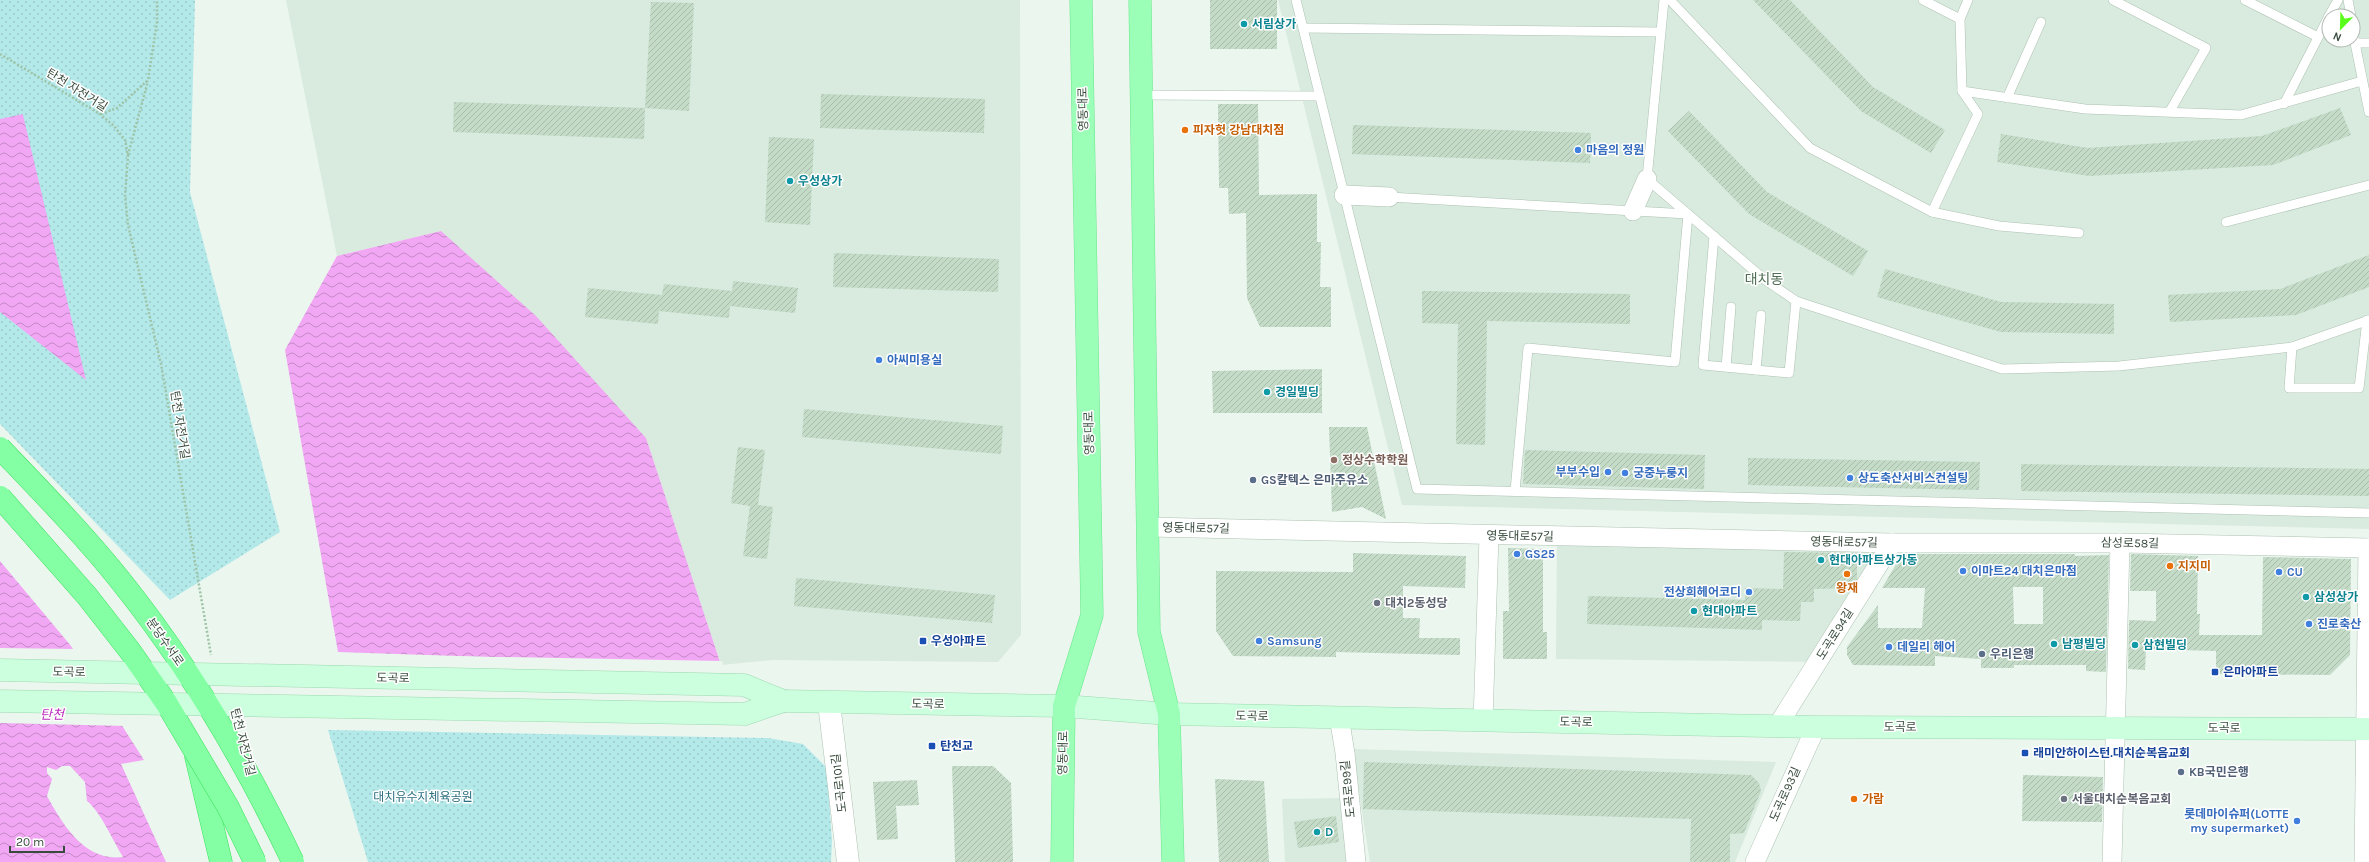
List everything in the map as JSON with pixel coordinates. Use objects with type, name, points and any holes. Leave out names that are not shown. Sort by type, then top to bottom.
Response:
[{"type":"highway","name":"분당수서로","points":[[0,448],[120,580],[161,636],[235,750],[293,862]]},
{"type":"highway","points":[[0,497],[87,596],[130,651],[167,704],[195,754],[228,807],[255,862]]},
{"type":"highway","points":[[195,754],[221,862]]},
{"type":"main road","name":"영동대로","points":[[1062,862],[1064,706],[1092,615],[1081,0]]},
{"type":"main road","points":[[1140,0],[1149,632],[1169,714],[1173,862]]},
{"type":"main road","name":"도곡로","points":[[0,670],[744,685],[783,701],[1064,706],[1169,714],[1816,726],[2367,729]]},
{"type":"main road","name":"도곡로","points":[[0,701],[745,714],[783,701]]},
{"type":"street","points":[[1633,211],[1647,179]]},
{"type":"street","points":[[1344,195],[1389,198]]},
{"type":"street","name":"영동대로57길","points":[[1148,527],[1489,536],[1892,543]]},
{"type":"street","points":[[1484,721],[1489,536]]},
{"type":"street","name":"삼성로58길","points":[[1892,543],[2120,543],[2368,548]]},
{"type":"street","name":"도곡로94길","points":[[1778,725],[1892,543]]},
{"type":"street","points":[[2112,862],[2120,543]]},
{"type":"street","points":[[2364,862],[2367,729],[2368,548]]},
{"type":"street","name":"도곡로101길","points":[[829,703],[848,862]]},
{"type":"street","name":"도곡로99길","points":[[1339,717],[1345,753],[1356,862]]},
{"type":"street","name":"도곡로93길","points":[[1755,862],[1816,726]]},
{"type":"lane","points":[[1296,0],[1417,488],[2369,513]]},
{"type":"lane","points":[[1664,0],[1647,179],[1764,279],[1796,301],[2002,368],[2119,366],[2292,347],[2368,320],[2359,388],[2290,388],[2292,347]]},
{"type":"lane","points":[[1670,0],[1810,148],[1932,212],[1999,226],[2080,233]]},
{"type":"lane","points":[[1923,0],[1960,19]]},
{"type":"lane","points":[[1932,212],[1978,114],[1962,91],[1960,19],[1968,0]]},
{"type":"lane","points":[[2113,0],[2206,48],[2170,111]]},
{"type":"lane","points":[[2245,0],[2318,37]]},
{"type":"lane","points":[[2007,98],[2041,22]]},
{"type":"lane","points":[[1303,28],[1660,32]]},
{"type":"lane","points":[[2284,104],[2321,31]]},
{"type":"lane","points":[[2356,48],[2369,112]]},
{"type":"lane","points":[[1962,91],[2085,109],[2170,111],[2242,116],[2362,81]]},
{"type":"lane","points":[[1141,95],[1320,96]]},
{"type":"lane","points":[[2226,222],[2369,185]]},
{"type":"lane","points":[[1389,198],[1688,214]]},
{"type":"lane","points":[[1515,491],[1528,348],[1675,362],[1688,214]]},
{"type":"lane","points":[[1714,236],[1703,365],[1789,373],[1796,301]]},
{"type":"lane","points":[[1726,367],[1731,306]]},
{"type":"lane","points":[[1756,370],[1761,314]]},
{"type":"path","points":[[128,156],[148,80],[157,22],[157,0]]},
{"type":"path","name":"탄천 자전거길","points":[[0,54],[100,114],[114,126],[125,140],[128,156],[125,196],[128,225],[161,364],[212,657]]},
{"type":"path","points":[[100,114],[117,108],[148,80]]},
{"type":"shaded area","points":[[286,0],[1020,0],[1021,635],[998,662],[772,660],[721,665],[646,438],[441,231],[337,256]]},
{"type":"shaded area","points":[[1278,0],[2369,0],[2369,529],[1402,505]]},
{"type":"shaded area","points":[[1557,539],[1892,543],[1817,662],[1556,659]]},
{"type":"shaded area","points":[[1352,749],[1776,762],[1735,862],[1370,862]]},
{"type":"shaded area","points":[[1349,798],[1356,862],[1285,862],[1282,799]]},
{"type":"green space","points":[[0,0],[195,0],[190,192],[280,532],[170,600],[0,424]]},
{"type":"green space","name":"대치유수지체육공원","points":[[328,730],[768,738],[803,744],[827,768],[832,841],[831,862],[368,862]]},
{"type":"green space","points":[[718,859],[719,862],[635,862]]},
{"type":"water","points":[[23,114],[86,380],[0,312],[0,119]]},
{"type":"water","points":[[441,231],[536,316],[646,438],[721,665],[338,652],[285,350],[337,256]]},
{"type":"water","name":"탄천","points":[[0,561],[71,646],[144,760],[121,764],[166,862],[0,862]],"holes":[[[62,766],[70,766],[85,782],[87,801],[102,819],[123,857],[109,857],[97,854],[86,848],[68,829],[53,807],[47,796],[52,779],[47,773],[47,767],[56,770]]]},
{"type":"pier","points":[[0,648],[75,649],[126,726],[0,723]]},
{"type":"pier","points":[[337,654],[722,661],[723,665],[721,667]]},
{"type":"building","name":"서림상가","points":[[1210,0],[1277,0],[1277,49],[1210,49]]},
{"type":"building","points":[[1753,0],[1790,0],[1873,87],[1945,130],[1931,153],[1861,111]]},
{"type":"building","points":[[651,2],[694,3],[689,111],[645,108]]},
{"type":"building","points":[[821,94],[985,99],[984,133],[820,128]]},
{"type":"building","points":[[454,102],[645,108],[644,139],[453,132]]},
{"type":"building","points":[[1218,104],[1258,104],[1259,195],[1317,194],[1317,242],[1321,242],[1320,287],[1331,287],[1331,327],[1260,327],[1247,298],[1246,213],[1229,214],[1228,188],[1219,188]]},
{"type":"building","points":[[2340,108],[2351,135],[2273,165],[2089,176],[1997,162],[2001,134],[2088,148],[2262,136]]},
{"type":"building","points":[[1689,111],[1767,192],[1868,251],[1853,276],[1749,214],[1668,131]]},
{"type":"building","points":[[1353,125],[1591,133],[1590,163],[1352,154]]},
{"type":"building","name":"우성상가","points":[[769,137],[814,139],[810,225],[765,222]]},
{"type":"building","points":[[834,253],[999,259],[998,292],[833,287]]},
{"type":"building","points":[[2369,255],[2369,287],[2296,315],[2170,322],[2168,295],[2280,289]]},
{"type":"building","points":[[1885,269],[2001,302],[2114,304],[2114,334],[2001,332],[1877,297]]},
{"type":"building","points":[[733,281],[798,288],[795,313],[730,306],[729,318],[659,311],[658,324],[585,317],[588,288],[662,295],[664,284],[732,291]]},
{"type":"building","points":[[1422,291],[1630,294],[1630,324],[1487,321],[1485,445],[1456,444],[1458,324],[1422,323]]},
{"type":"building","name":"경일빌딩","points":[[1322,369],[1322,413],[1213,413],[1212,371]]},
{"type":"building","points":[[804,409],[1003,426],[1001,454],[802,437]]},
{"type":"building","points":[[1329,427],[1367,427],[1386,519],[1362,507],[1332,512]]},
{"type":"building","points":[[738,447],[765,450],[758,505],[773,507],[767,559],[743,556],[750,506],[731,503]]},
{"type":"building","points":[[1525,450],[1705,455],[1704,489],[1523,484]]},
{"type":"building","points":[[1748,458],[1980,462],[1979,490],[1748,485]]},
{"type":"building","points":[[2021,464],[2369,469],[2369,496],[2021,491]]},
{"type":"building","points":[[1508,548],[1543,549],[1543,632],[1547,632],[1547,659],[1503,659],[1503,611],[1509,611]]},
{"type":"building","name":"현대아파트","points":[[1784,552],[1857,553],[1857,579],[1851,588],[1814,589],[1814,602],[1801,602],[1800,621],[1762,620],[1762,630],[1587,624],[1588,596],[1745,600],[1745,588],[1783,589]]},
{"type":"building","points":[[1353,553],[1466,556],[1465,588],[1403,586],[1403,618],[1420,618],[1419,638],[1460,638],[1460,655],[1336,652],[1336,657],[1233,656],[1216,631],[1216,571],[1353,572]]},
{"type":"building","points":[[1902,554],[2109,555],[2106,672],[2086,671],[2086,665],[2014,665],[2014,668],[1981,668],[1981,659],[1935,656],[1935,666],[1853,665],[1847,655],[1847,647],[1878,605],[1878,628],[1922,628],[1925,588],[1882,588]],"holes":[[[2013,587],[2043,587],[2043,624],[2014,624]]]},
{"type":"building","name":"삼성상가","points":[[2131,554],[2198,556],[2197,614],[2200,614],[2199,635],[2262,635],[2263,557],[2351,559],[2350,655],[2330,675],[2216,674],[2216,651],[2146,649],[2145,670],[2128,669],[2129,620],[2156,621],[2156,591],[2130,591]]},
{"type":"building","points":[[796,578],[995,595],[992,623],[794,606]]},
{"type":"building","points":[[1364,762],[1751,775],[1759,783],[1761,791],[1744,833],[1730,834],[1730,862],[1690,862],[1691,819],[1363,809]]},
{"type":"building","points":[[952,766],[993,766],[1011,783],[1013,862],[955,862]]},
{"type":"building","name":"서울대치순복음교회","points":[[2023,775],[2103,777],[2102,822],[2022,821]]},
{"type":"building","points":[[1215,779],[1264,781],[1269,862],[1219,862]]},
{"type":"building","points":[[917,780],[919,805],[896,806],[898,839],[877,840],[873,782]]},
{"type":"building","name":"D","points":[[1336,816],[1339,842],[1298,848],[1294,822]]},
{"type":"place","name":"서림상가","points":[[1244,24]]},
{"type":"place","name":"피자헛 강남대치점","points":[[1185,130]]},
{"type":"place","name":"마음의 정원","points":[[1578,150]]},
{"type":"place","name":"우성상가","points":[[790,181]]},
{"type":"place","name":"아씨미용실","points":[[879,360]]},
{"type":"place","name":"경일빌딩","points":[[1267,392]]},
{"type":"place","name":"정상수학학원","points":[[1334,460]]},
{"type":"place","name":"부부수입","points":[[1608,472]]},
{"type":"place","name":"궁중누룽지","points":[[1625,473]]},
{"type":"place","name":"상도축산서비스컨설팅","points":[[1850,478]]},
{"type":"place","name":"GS칼텍스 은마주유소","points":[[1253,480]]},
{"type":"place","name":"GS25","points":[[1517,554]]},
{"type":"place","name":"현대아파트상가동","points":[[1821,560]]},
{"type":"place","name":"지지미","points":[[2170,566]]},
{"type":"place","name":"이마트24 대치은마점","points":[[1963,571]]},
{"type":"place","name":"CU","points":[[2279,572]]},
{"type":"place","name":"왕재","points":[[1847,574]]},
{"type":"place","name":"전상희헤어코디","points":[[1749,592]]},
{"type":"place","name":"삼성상가","points":[[2306,597]]},
{"type":"place","name":"대치2동성당","points":[[1377,603]]},
{"type":"place","name":"현대아파트","points":[[1694,611]]},
{"type":"place","name":"진로축산","points":[[2309,624]]},
{"type":"place","name":"우성아파트","points":[[923,641]]},
{"type":"place","name":"Samsung","points":[[1259,641]]},
{"type":"place","name":"남평빌딩","points":[[2054,644]]},
{"type":"place","name":"삼현빌딩","points":[[2135,645]]},
{"type":"place","name":"데일리 헤어","points":[[1889,647]]},
{"type":"place","name":"우리은행","points":[[1982,654]]},
{"type":"place","name":"은마아파트","points":[[2215,672]]},
{"type":"place","name":"탄천교","points":[[932,746]]},
{"type":"place","name":"래미안하이스턴.대치순복음교회","points":[[2025,753]]},
{"type":"place","name":"KB국민은행","points":[[2181,772]]},
{"type":"place","name":"가람","points":[[1854,799]]},
{"type":"place","name":"서울대치순복음교회","points":[[2064,799]]},
{"type":"place","name":"롯데마이슈퍼(LOTTE my supermarket)","points":[[2297,821]]},
{"type":"place","name":"D","points":[[1317,832]]},
{"type":"district","name":"대치동","points":[[1764,279]]}]
